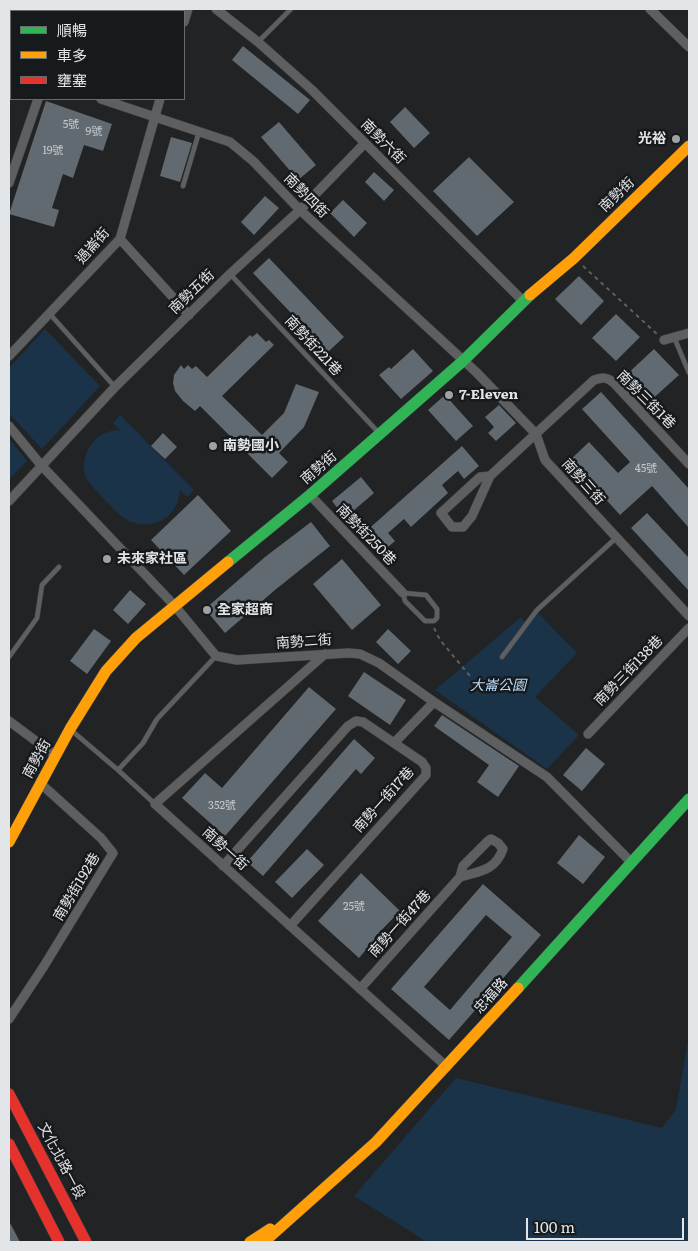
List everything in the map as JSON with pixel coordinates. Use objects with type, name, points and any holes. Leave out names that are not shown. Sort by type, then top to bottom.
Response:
[{"type":"main road","name":"南勢街","points":[[9,842],[70,729],[106,671],[136,638],[310,495],[463,361],[523,301],[574,258],[689,146]]},
{"type":"main road","name":"忠福路","points":[[250,1242],[267,1237],[306,1206],[376,1142],[447,1067],[689,799]]},
{"type":"main road","name":"文化北路一段","points":[[9,1094],[86,1242]]},
{"type":"main road","points":[[9,1144],[59,1242]]},
{"type":"street","name":"南勢六街","points":[[216,9],[258,42],[312,90],[523,301]]},
{"type":"street","points":[[650,9],[689,47]]},
{"type":"street","points":[[9,183],[38,100]]},
{"type":"street","name":"南勢四街","points":[[104,100],[230,142],[253,161],[300,210],[463,361]]},
{"type":"street","name":"過崙街","points":[[9,356],[120,239],[160,100]]},
{"type":"street","name":"南勢五街","points":[[9,501],[115,387],[230,274],[300,210],[366,143]]},
{"type":"street","points":[[120,239],[189,315]]},
{"type":"street","points":[[664,340],[689,332]]},
{"type":"street","name":"南勢三街","points":[[463,361],[536,434],[545,460],[689,616]]},
{"type":"street","name":"南勢三街1巷","points":[[536,434],[594,380],[603,377],[614,383],[689,464]]},
{"type":"street","points":[[9,426],[42,465],[174,605],[216,656]]},
{"type":"street","points":[[490,476],[480,476],[442,513],[452,527],[463,527],[472,516],[490,476],[536,434]]},
{"type":"street","name":"南勢街250巷","points":[[310,495],[403,593]]},
{"type":"street","name":"南勢三街138巷","points":[[588,734],[689,628]]},
{"type":"street","name":"南勢二街","points":[[216,656],[237,660],[348,653],[369,657],[547,777],[632,863]]},
{"type":"street","points":[[155,804],[326,654]]},
{"type":"street","points":[[395,742],[434,702]]},
{"type":"street","points":[[9,721],[56,756]]},
{"type":"street","name":"南勢一街17巷","points":[[223,866],[348,726],[356,721],[363,722],[422,762],[426,768],[426,775],[290,926]]},
{"type":"street","name":"南勢街192巷","points":[[9,1019],[55,949],[113,853],[100,838],[40,783]]},
{"type":"street","name":"南勢一街","points":[[155,804],[447,1067]]},
{"type":"street","name":"南勢一街47巷","points":[[360,989],[460,877],[463,866],[488,841],[491,839],[503,849],[499,859],[488,869],[460,877]]},
{"type":"lane","points":[[258,42],[290,9]]},
{"type":"lane","points":[[183,186],[199,132]]},
{"type":"lane","name":"南勢街221巷","points":[[230,274],[380,434]]},
{"type":"lane","points":[[49,313],[115,387]]},
{"type":"lane","points":[[674,337],[689,373]]},
{"type":"lane","points":[[502,657],[537,610],[616,538]]},
{"type":"lane","points":[[9,657],[38,618],[42,585],[59,567]]},
{"type":"lane","points":[[403,593],[426,595],[437,609],[437,618],[425,621],[405,600],[403,593]]},
{"type":"lane","points":[[118,770],[143,743],[157,719],[216,656]]},
{"type":"lane","points":[[70,729],[155,804]]},
{"type":"path","points":[[574,258],[664,340]]},
{"type":"path","points":[[430,621],[440,640],[470,676]]},
{"type":"green space","points":[[45,329],[100,386],[42,449],[9,413],[9,368]]},
{"type":"green space","points":[[120,415],[194,490],[187,497],[180,490],[178,502],[167,517],[161,521],[141,524],[128,520],[111,507],[85,475],[84,463],[88,450],[100,436],[114,430],[120,430],[113,423]]},
{"type":"green space","points":[[9,439],[27,461],[9,479]]},
{"type":"green space","name":"大崙公園","points":[[539,614],[577,653],[535,697],[579,735],[547,769],[435,690],[521,617],[527,624]]},
{"type":"green space","points":[[689,1036],[689,1242],[427,1242],[354,1196],[456,1078],[662,1128],[676,1109]]},
{"type":"building","points":[[243,46],[310,100],[298,114],[232,60]]},
{"type":"building","points":[[46,101],[112,124],[103,151],[84,145],[73,178],[63,174],[52,208],[59,210],[54,227],[9,214]]},
{"type":"building","points":[[405,107],[430,133],[414,148],[390,122]]},
{"type":"building","points":[[279,122],[316,165],[298,180],[261,137]]},
{"type":"building","points":[[171,137],[192,143],[180,182],[160,176]]},
{"type":"building","points":[[469,157],[514,202],[477,236],[433,191]]},
{"type":"building","points":[[374,172],[394,190],[384,201],[365,182]]},
{"type":"building","points":[[265,196],[279,208],[254,235],[241,222]]},
{"type":"building","points":[[343,200],[367,223],[354,237],[330,213]]},
{"type":"building","points":[[269,258],[344,337],[328,352],[253,273]]},
{"type":"building","points":[[579,276],[604,301],[581,325],[555,299]]},
{"type":"building","points":[[616,314],[640,337],[616,361],[592,338]]},
{"type":"building","points":[[257,333],[266,342],[269,340],[274,345],[222,396],[262,435],[284,413],[296,384],[319,392],[304,427],[279,453],[288,462],[272,478],[200,406],[195,411],[183,401],[175,391],[173,383],[174,375],[181,365],[184,369],[188,365],[192,369],[196,366],[207,377],[250,335],[252,337]]},
{"type":"building","points":[[413,349],[433,371],[401,399],[379,375],[389,367],[391,369]]},
{"type":"building","points":[[654,349],[679,375],[648,403],[624,377]]},
{"type":"building","points":[[601,392],[689,489],[689,528],[652,486],[620,515],[590,482],[588,484],[568,462],[589,442],[618,473],[630,462],[582,409]]},
{"type":"building","points":[[445,395],[473,426],[456,441],[428,410]]},
{"type":"building","points":[[499,405],[516,423],[496,441],[488,433],[494,427],[485,417]]},
{"type":"building","points":[[163,433],[177,447],[165,459],[151,446]]},
{"type":"building","points":[[462,446],[479,466],[464,479],[458,471],[442,485],[448,493],[411,527],[404,519],[388,533],[395,541],[381,553],[364,533]]},
{"type":"building","points":[[361,477],[374,493],[345,518],[332,501]]},
{"type":"building","points":[[198,495],[231,531],[184,575],[151,540]]},
{"type":"building","points":[[647,513],[689,558],[689,591],[631,528]]},
{"type":"building","points":[[311,522],[330,546],[225,633],[205,609],[265,557]]},
{"type":"building","points":[[342,559],[381,605],[352,630],[313,584]]},
{"type":"building","points":[[130,590],[146,604],[128,624],[113,610]]},
{"type":"building","points":[[94,629],[111,641],[87,674],[70,661]]},
{"type":"building","points":[[388,629],[411,651],[398,664],[376,642]]},
{"type":"building","points":[[364,672],[406,700],[390,725],[348,696]]},
{"type":"building","points":[[309,687],[336,709],[225,836],[182,798],[205,773],[222,788]]},
{"type":"building","points":[[442,715],[519,766],[498,797],[477,782],[489,765],[434,726]]},
{"type":"building","points":[[354,739],[375,758],[361,774],[356,769],[263,876],[247,862]]},
{"type":"building","points":[[586,748],[605,764],[582,791],[563,775]]},
{"type":"building","points":[[579,835],[605,857],[583,884],[557,863]]},
{"type":"building","points":[[307,849],[324,865],[292,898],[275,882]]},
{"type":"building","points":[[361,873],[400,911],[374,938],[359,958],[318,921]]},
{"type":"building","points":[[483,884],[541,935],[449,1040],[391,989]],"holes":[[[486,915],[512,937],[450,1010],[424,987]]]},
{"type":"building","points":[[9,1221],[20,1242],[9,1242]]},
{"type":"traffic: fast","points":[[228,562],[310,495],[463,361],[530,295]]},
{"type":"traffic: fast","points":[[518,988],[689,799]]},
{"type":"traffic: slow","points":[[530,295],[574,258],[689,146]]},
{"type":"traffic: slow","points":[[9,842],[70,729],[106,671],[136,638],[228,562]]},
{"type":"traffic: slow","points":[[264,1242],[376,1142],[518,988]]},
{"type":"traffic: slow","points":[[250,1242],[270,1229]]},
{"type":"traffic: jam","points":[[9,1094],[86,1242]]},
{"type":"traffic: jam","points":[[9,1144],[59,1242]]},
{"type":"place","name":"光裕","points":[[676,139]]},
{"type":"place","name":"7-Eleven","points":[[449,395]]},
{"type":"place","name":"南勢國小","points":[[213,446]]},
{"type":"place","name":"未來家社區","points":[[107,559]]},
{"type":"place","name":"全家超商","points":[[207,610]]}]
